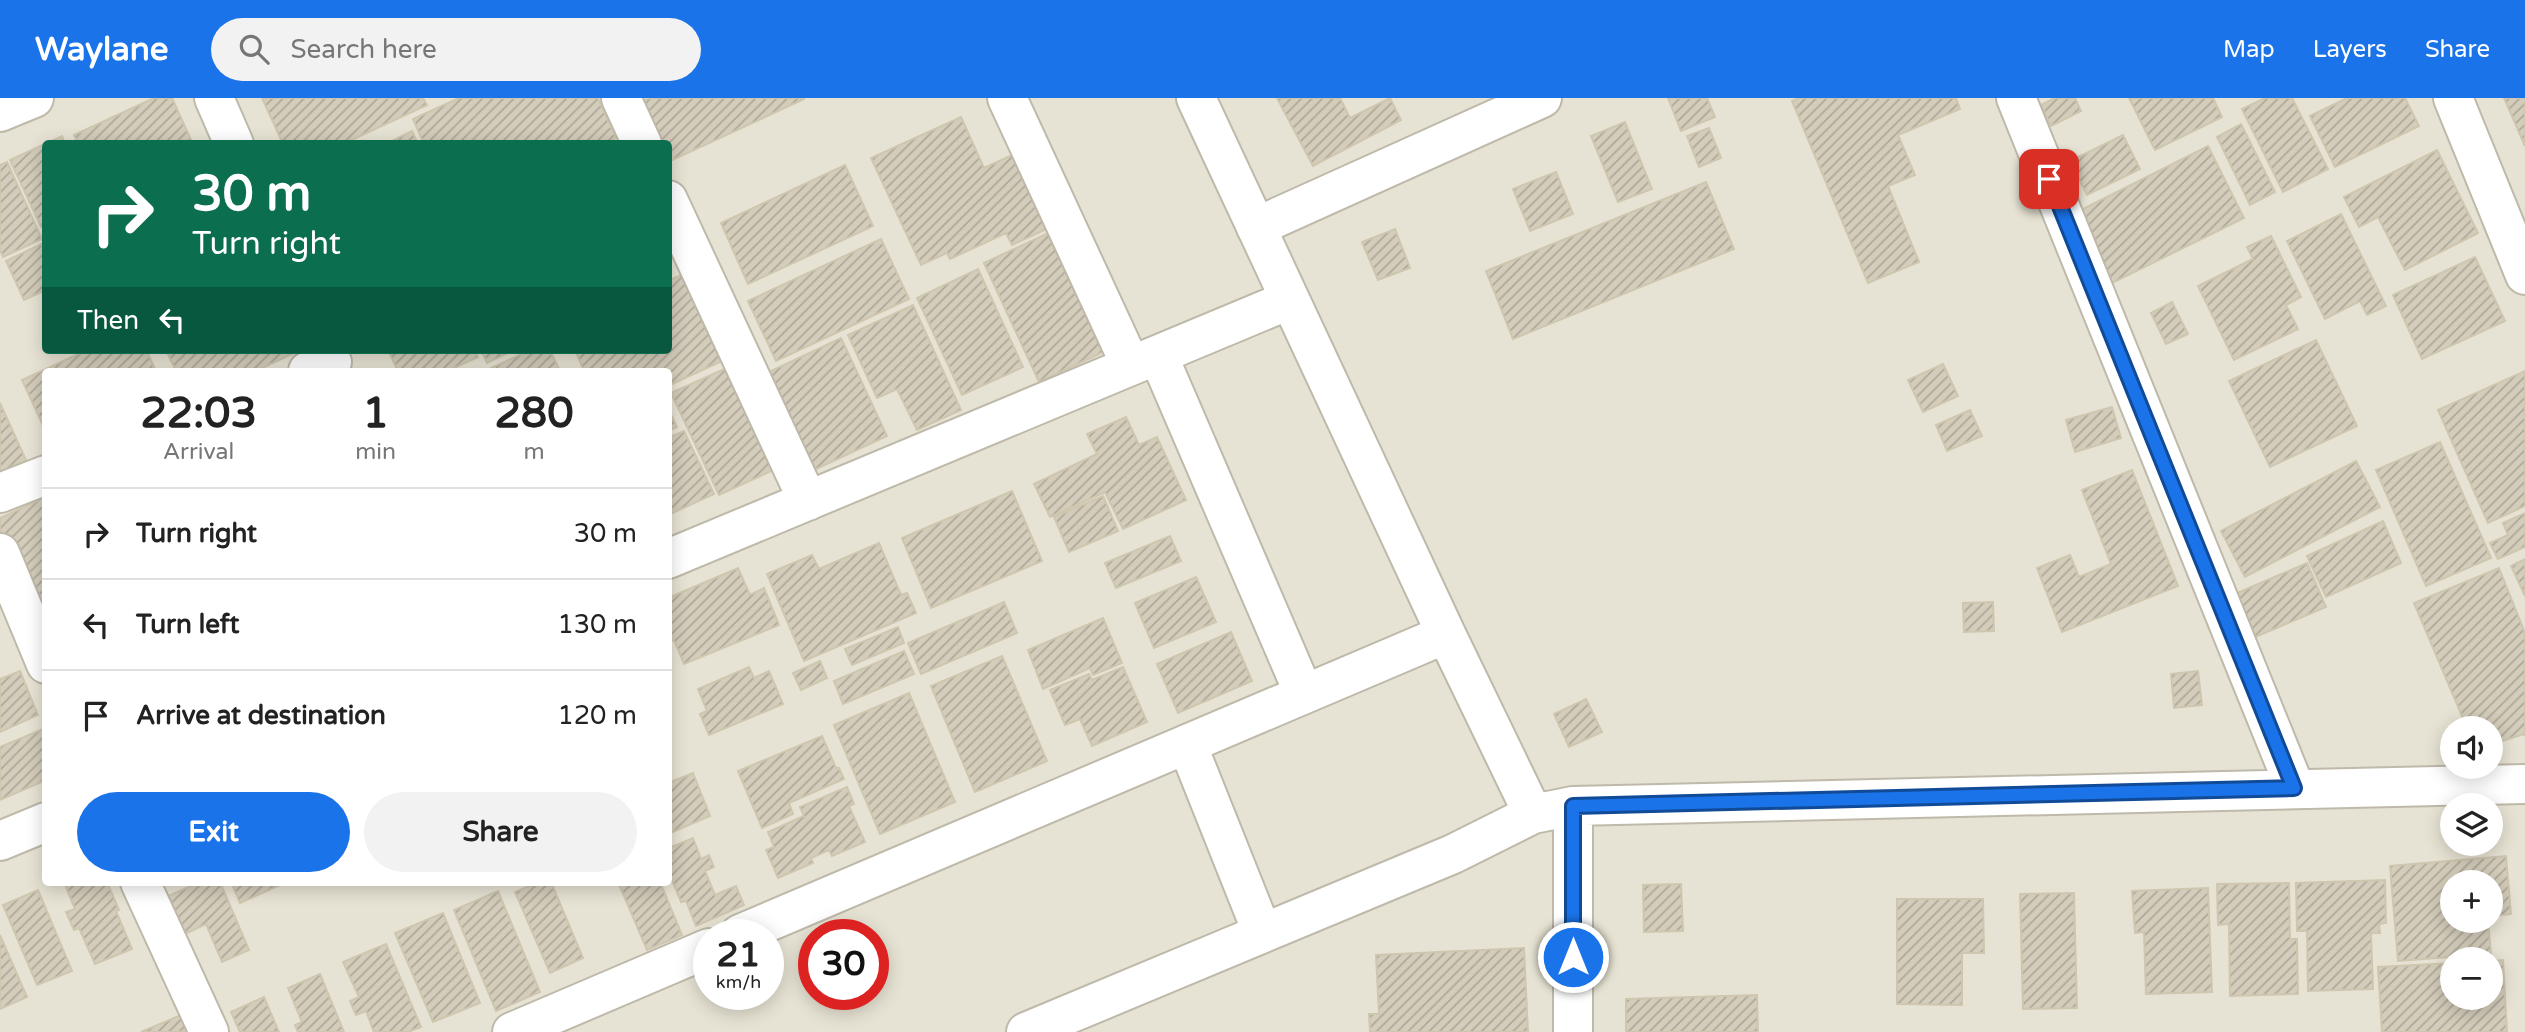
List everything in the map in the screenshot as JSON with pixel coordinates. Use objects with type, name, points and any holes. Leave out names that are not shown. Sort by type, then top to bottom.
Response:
[{"type":"street","points":[[214,98],[232,140]]},
{"type":"street","points":[[621,98],[640,140]]},
{"type":"street","points":[[1007,98],[1145,360],[1304,694]]},
{"type":"street","points":[[1196,98],[1533,814]]},
{"type":"street","points":[[1256,227],[1542,98]]},
{"type":"street","points":[[2453,98],[2513,212],[2525,275]]},
{"type":"street","points":[[2020,100],[2294,788]]},
{"type":"street","points":[[672,209],[808,501]]},
{"type":"street","points":[[672,557],[1289,300]]},
{"type":"street","points":[[0,493],[42,477]]},
{"type":"street","points":[[0,553],[42,654]]},
{"type":"street","points":[[775,919],[1446,634]]},
{"type":"street","points":[[1187,744],[1262,932]]},
{"type":"street","points":[[1026,1032],[1453,854],[1533,814],[1573,806],[2525,783]]},
{"type":"street","points":[[1573,806],[1573,1032]]},
{"type":"street","points":[[0,841],[42,824]]},
{"type":"street","points":[[141,886],[209,1032]]},
{"type":"street","points":[[512,1032],[693,955]]},
{"type":"shaded area","points":[[0,98],[2525,98],[2525,1032],[0,1032]]},
{"type":"building","points":[[154,98],[172,98],[191,140],[76,140],[74,135]]},
{"type":"building","points":[[262,98],[423,98],[427,105],[352,140],[281,140]]},
{"type":"building","points":[[459,98],[598,98],[616,138],[422,140],[413,119]]},
{"type":"building","points":[[650,98],[804,98],[672,160],[672,140],[647,140],[632,106]]},
{"type":"building","points":[[1277,98],[1340,98],[1350,118],[1390,98],[1401,120],[1313,166]]},
{"type":"building","points":[[1668,98],[1707,98],[1715,117],[1681,131]]},
{"type":"building","points":[[1799,98],[1956,98],[1960,109],[1898,135],[1915,175],[1888,186],[1919,262],[1868,283],[1792,101]]},
{"type":"building","points":[[2055,98],[2075,98],[2081,111],[2051,126],[2041,105]]},
{"type":"building","points":[[2129,98],[2213,98],[2222,117],[2155,150]]},
{"type":"building","points":[[2265,98],[2292,98],[2328,169],[2283,192],[2242,109]]},
{"type":"building","points":[[2347,98],[2405,98],[2419,126],[2335,167],[2310,116]]},
{"type":"building","points":[[2504,98],[2525,98],[2525,146]]},
{"type":"building","points":[[961,117],[984,168],[1019,152],[1053,226],[1012,245],[1006,233],[950,259],[947,253],[921,265],[871,158]]},
{"type":"building","points":[[1625,122],[1652,189],[1618,202],[1591,136]]},
{"type":"building","points":[[2241,124],[2275,192],[2250,205],[2217,137]]},
{"type":"building","points":[[1709,128],[1721,158],[1699,167],[1687,136]]},
{"type":"building","points":[[412,131],[416,140],[394,140]]},
{"type":"building","points":[[2123,135],[2140,169],[2087,195],[2070,161]]},
{"type":"building","points":[[42,145],[42,227],[41,227],[10,160]]},
{"type":"building","points":[[2208,146],[2244,218],[2106,286],[2071,215]]},
{"type":"building","points":[[2437,150],[2478,233],[2405,270],[2378,217],[2359,227],[2344,197]]},
{"type":"building","points":[[7,162],[42,239],[3,257],[0,250],[0,165]]},
{"type":"building","points":[[845,165],[873,226],[748,284],[721,223]]},
{"type":"building","points":[[1556,172],[1573,214],[1530,231],[1513,189]]},
{"type":"building","points":[[1706,182],[1734,249],[1513,339],[1486,271]]},
{"type":"building","points":[[2341,214],[2386,306],[2367,315],[2360,301],[2325,319],[2287,241]]},
{"type":"building","points":[[1059,228],[1114,347],[1039,382],[984,263]]},
{"type":"building","points":[[1395,229],[1410,268],[1378,280],[1362,242]]},
{"type":"building","points":[[2271,236],[2301,297],[2286,305],[2298,329],[2234,360],[2198,286],[2253,259],[2247,247]]},
{"type":"building","points":[[881,239],[909,299],[776,361],[748,301]]},
{"type":"building","points":[[41,244],[42,292],[24,300],[6,261]]},
{"type":"building","points":[[2475,257],[2505,321],[2422,359],[2393,295]]},
{"type":"building","points":[[695,269],[735,355],[672,384],[672,368],[583,368],[577,354],[672,354],[672,279]]},
{"type":"building","points":[[978,269],[1023,367],[962,395],[917,298]]},
{"type":"building","points":[[2172,302],[2188,334],[2166,344],[2151,313]]},
{"type":"building","points":[[913,305],[961,410],[917,430],[897,389],[877,398],[848,335]]},
{"type":"building","points":[[841,338],[887,436],[814,470],[769,372]]},
{"type":"building","points":[[2316,340],[2357,426],[2270,467],[2229,381]]},
{"type":"building","points":[[78,354],[148,354],[155,368],[48,368]]},
{"type":"building","points":[[168,354],[292,354],[262,368],[175,368]]},
{"type":"building","points":[[390,354],[477,354],[478,357],[454,368],[397,368]]},
{"type":"building","points":[[483,354],[506,354],[487,363]]},
{"type":"building","points":[[521,354],[552,354],[559,368],[491,368]]},
{"type":"building","points":[[1943,364],[1958,396],[1923,412],[1908,380]]},
{"type":"building","points":[[733,365],[780,467],[719,495],[672,393]]},
{"type":"building","points":[[42,371],[42,423],[22,380]]},
{"type":"building","points":[[2525,371],[2525,506],[2488,523],[2438,410]]},
{"type":"building","points":[[0,403],[26,460],[0,472]]},
{"type":"building","points":[[2112,407],[2121,438],[2075,452],[2066,420]]},
{"type":"building","points":[[1970,410],[1982,436],[1947,451],[1936,425]]},
{"type":"building","points":[[1126,417],[1139,445],[1157,437],[1186,500],[1123,529],[1105,492],[1050,517],[1034,484],[1097,454],[1087,434]]},
{"type":"building","points":[[684,431],[714,494],[672,513],[672,436]]},
{"type":"building","points":[[2440,442],[2491,558],[2426,586],[2376,470]]},
{"type":"building","points":[[2356,461],[2380,507],[2245,577],[2221,531]]},
{"type":"building","points":[[2132,470],[2178,586],[2062,632],[2037,568],[2070,555],[2079,577],[2111,564],[2082,490]]},
{"type":"building","points":[[1012,491],[1042,561],[931,608],[902,538]]},
{"type":"building","points":[[1103,496],[1118,531],[1069,552],[1054,517]]},
{"type":"building","points":[[42,499],[42,619],[0,530],[0,518]]},
{"type":"building","points":[[2525,513],[2525,547],[2498,559],[2490,543],[2508,535],[2503,523]]},
{"type":"building","points":[[2383,521],[2401,563],[2326,597],[2307,556]]},
{"type":"building","points":[[1170,536],[1181,561],[1116,588],[1105,563]]},
{"type":"building","points":[[879,543],[901,595],[907,593],[916,613],[804,661],[767,574],[812,555],[819,569]]},
{"type":"building","points":[[2525,559],[2525,596],[2511,566]]},
{"type":"building","points":[[2307,563],[2326,607],[2253,638],[2235,594]]},
{"type":"building","points":[[738,568],[750,595],[764,588],[779,625],[684,664],[672,641],[672,596]]},
{"type":"building","points":[[2499,568],[2525,633],[2525,736],[2524,734],[2503,741],[2503,716],[2462,716],[2414,603]]},
{"type":"building","points":[[1196,577],[1216,622],[1154,648],[1135,603]]},
{"type":"building","points":[[1004,602],[1017,633],[921,674],[908,643]]},
{"type":"building","points":[[1993,602],[1994,631],[1964,632],[1963,603]]},
{"type":"building","points":[[1103,618],[1122,663],[1093,675],[1090,668],[1043,689],[1028,650]]},
{"type":"building","points":[[898,627],[904,643],[852,665],[845,649]]},
{"type":"building","points":[[1231,632],[1252,681],[1178,713],[1157,664]]},
{"type":"building","points":[[904,651],[914,674],[843,704],[834,681]]},
{"type":"building","points":[[1002,656],[1047,761],[975,792],[931,686]]},
{"type":"building","points":[[820,661],[827,678],[801,690],[793,673]]},
{"type":"building","points":[[749,667],[754,678],[769,671],[783,704],[709,735],[700,714],[707,711],[698,689]]},
{"type":"building","points":[[1123,667],[1147,722],[1092,746],[1080,719],[1065,725],[1050,690],[1089,674],[1092,680]]},
{"type":"building","points":[[20,671],[38,715],[0,732],[0,679]]},
{"type":"building","points":[[2198,671],[2202,705],[2174,708],[2171,674]]},
{"type":"building","points":[[909,693],[955,802],[880,834],[834,725]]},
{"type":"building","points":[[1586,699],[1602,732],[1569,747],[1554,714]]},
{"type":"building","points":[[42,729],[42,782],[0,800],[0,747]]},
{"type":"building","points":[[822,736],[836,768],[839,768],[844,779],[789,803],[793,814],[762,828],[738,771]]},
{"type":"building","points":[[693,773],[710,816],[672,832],[672,781]]},
{"type":"building","points":[[847,787],[854,804],[849,806],[865,842],[832,856],[829,850],[811,858],[813,863],[778,878],[766,850],[774,847],[768,832],[804,816],[800,807]]},
{"type":"building","points":[[693,838],[701,859],[709,855],[714,867],[705,871],[715,895],[736,886],[744,905],[712,919],[693,919],[686,901],[681,902],[672,881],[672,847]]},
{"type":"building","points":[[2506,856],[2511,914],[2503,915],[2503,870],[2440,870],[2440,933],[2489,933],[2490,947],[2440,947],[2440,958],[2398,961],[2390,866]]},
{"type":"building","points":[[2385,880],[2386,923],[2379,924],[2380,933],[2371,933],[2373,989],[2308,991],[2307,931],[2297,931],[2296,883]]},
{"type":"building","points":[[2289,883],[2290,939],[2297,939],[2298,994],[2230,996],[2229,924],[2218,925],[2217,884]]},
{"type":"building","points":[[1681,884],[1683,931],[1644,932],[1643,885]]},
{"type":"building","points":[[66,886],[109,886],[132,949],[95,964],[79,928],[74,930],[66,912],[75,909]]},
{"type":"building","points":[[191,886],[222,886],[249,950],[222,962],[206,924],[183,935],[166,897]]},
{"type":"building","points":[[233,886],[278,886],[240,903]]},
{"type":"building","points":[[529,886],[553,886],[583,958],[550,973],[515,892]]},
{"type":"building","points":[[620,886],[662,886],[682,935],[647,950]]},
{"type":"building","points":[[2208,888],[2212,992],[2146,994],[2144,932],[2135,933],[2132,891]]},
{"type":"building","points":[[38,890],[72,971],[37,985],[3,905]]},
{"type":"building","points":[[498,891],[540,992],[496,1011],[454,910]]},
{"type":"building","points":[[2074,893],[2077,1008],[2023,1009],[2020,894]]},
{"type":"building","points":[[1897,899],[1983,899],[1984,953],[1962,953],[1962,1005],[1897,1004]]},
{"type":"building","points":[[443,913],[480,1003],[433,1022],[395,933]]},
{"type":"building","points":[[0,935],[27,997],[0,1009]]},
{"type":"building","points":[[386,944],[421,1027],[408,1032],[374,1032],[366,1011],[356,1015],[350,1001],[359,997],[343,962]]},
{"type":"building","points":[[1524,948],[1528,1032],[1370,1032],[1369,1014],[1379,1014],[1376,955]]},
{"type":"building","points":[[2503,960],[2507,1032],[2382,1032],[2378,967],[2440,964],[2440,1010],[2503,1010]]},
{"type":"building","points":[[320,974],[344,1032],[298,1032],[295,1025],[302,1022],[288,988]]},
{"type":"building","points":[[1757,995],[1758,1032],[1626,1032],[1626,999]]},
{"type":"building","points":[[264,997],[279,1032],[240,1032],[231,1012]]},
{"type":"building","points":[[186,1013],[194,1032],[141,1032]]},
{"type":"route","points":[[1573,957],[1573,806],[2294,788],[2049,179]]}]
